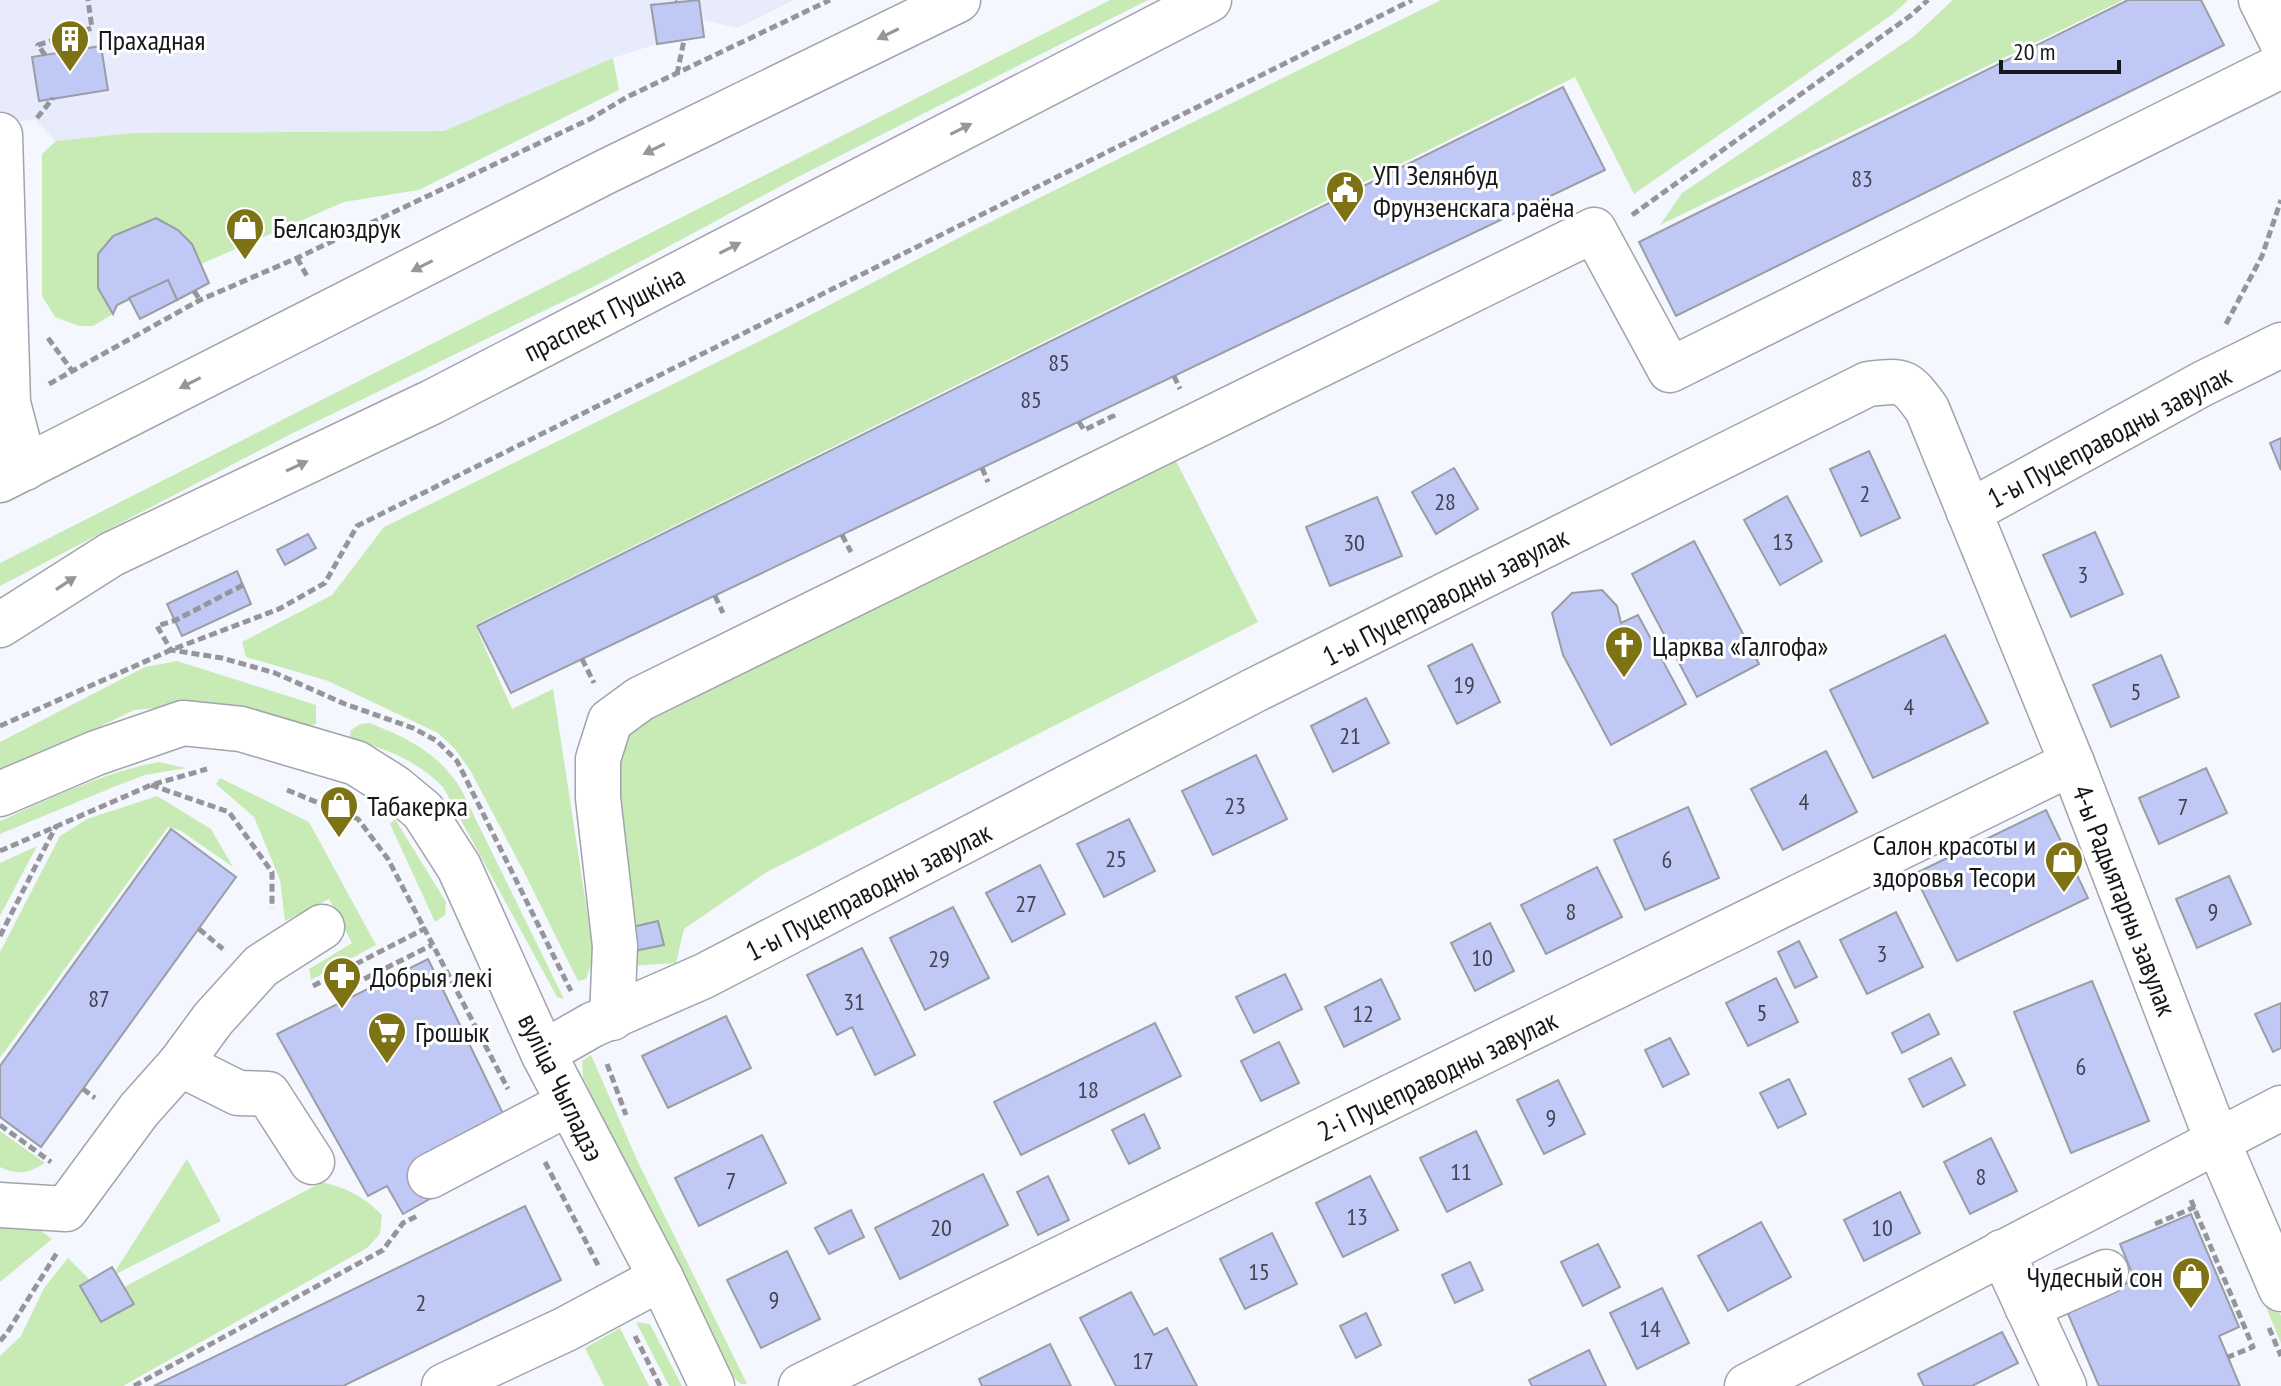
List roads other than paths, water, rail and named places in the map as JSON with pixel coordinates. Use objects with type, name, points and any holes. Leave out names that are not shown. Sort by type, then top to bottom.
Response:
[{"type":"street","points":[[0,135],[12,474],[605,172],[958,0]]},
{"type":"street","name":"праспект Пушкіна","points":[[0,625],[112,554],[432,402],[1209,0]]},
{"type":"street","points":[[2261,0],[2281,40]]},
{"type":"street","points":[[612,1018],[615,946],[598,798],[598,759],[610,721],[640,699],[1594,230],[1670,370],[2281,66]]},
{"type":"street","name":"1-ы Пуцеправодны завулак","points":[[543,1053],[592,1025],[704,976],[1253,691],[1868,384],[1896,381],[1911,386],[1927,409],[1969,512],[2202,384],[2281,345]]},
{"type":"street","name":"4-ы Радыятарны завулак","points":[[1969,512],[2072,763],[2217,1140],[2281,1289]]},
{"type":"street","name":"вуліца Чыгладзэ","points":[[0,794],[96,753],[183,723],[241,729],[356,763],[394,787],[423,811],[459,867],[543,1053],[661,1278],[712,1386]]},
{"type":"street","name":"2-і Пуцеправодны завулак","points":[[801,1386],[2072,763]]},
{"type":"street","points":[[0,1205],[64,1190],[180,1064],[213,1019],[261,966],[322,927]]},
{"type":"street","points":[[180,1064],[238,1093],[268,1094],[312,1162]]},
{"type":"street","points":[[430,1176],[569,1103]]},
{"type":"street","points":[[1747,1386],[2281,1108]]},
{"type":"street","points":[[2002,1252],[2064,1386]]},
{"type":"street","points":[[2027,1307],[2106,1272]]},
{"type":"street","points":[[444,1386],[566,1329],[661,1278]]},
{"type":"place","name":"Прахадная","points":[[70,73]]},
{"type":"place","name":"УП Зелянбуд Фрунзенскага раёна","points":[[1345,224]]},
{"type":"place","name":"Белсаюздрук","points":[[245,261]]},
{"type":"place","name":"Царква «Галгофа»","points":[[1624,679]]},
{"type":"place","name":"Табакерка","points":[[339,839]]},
{"type":"place","name":"Салон красоты и здоровья Тесори","points":[[2064,894]]},
{"type":"place","name":"Добрыя лекі","points":[[342,1010]]},
{"type":"place","name":"Грошык","points":[[387,1065]]},
{"type":"place","name":"Чудесный сон","points":[[2191,1310]]}]
